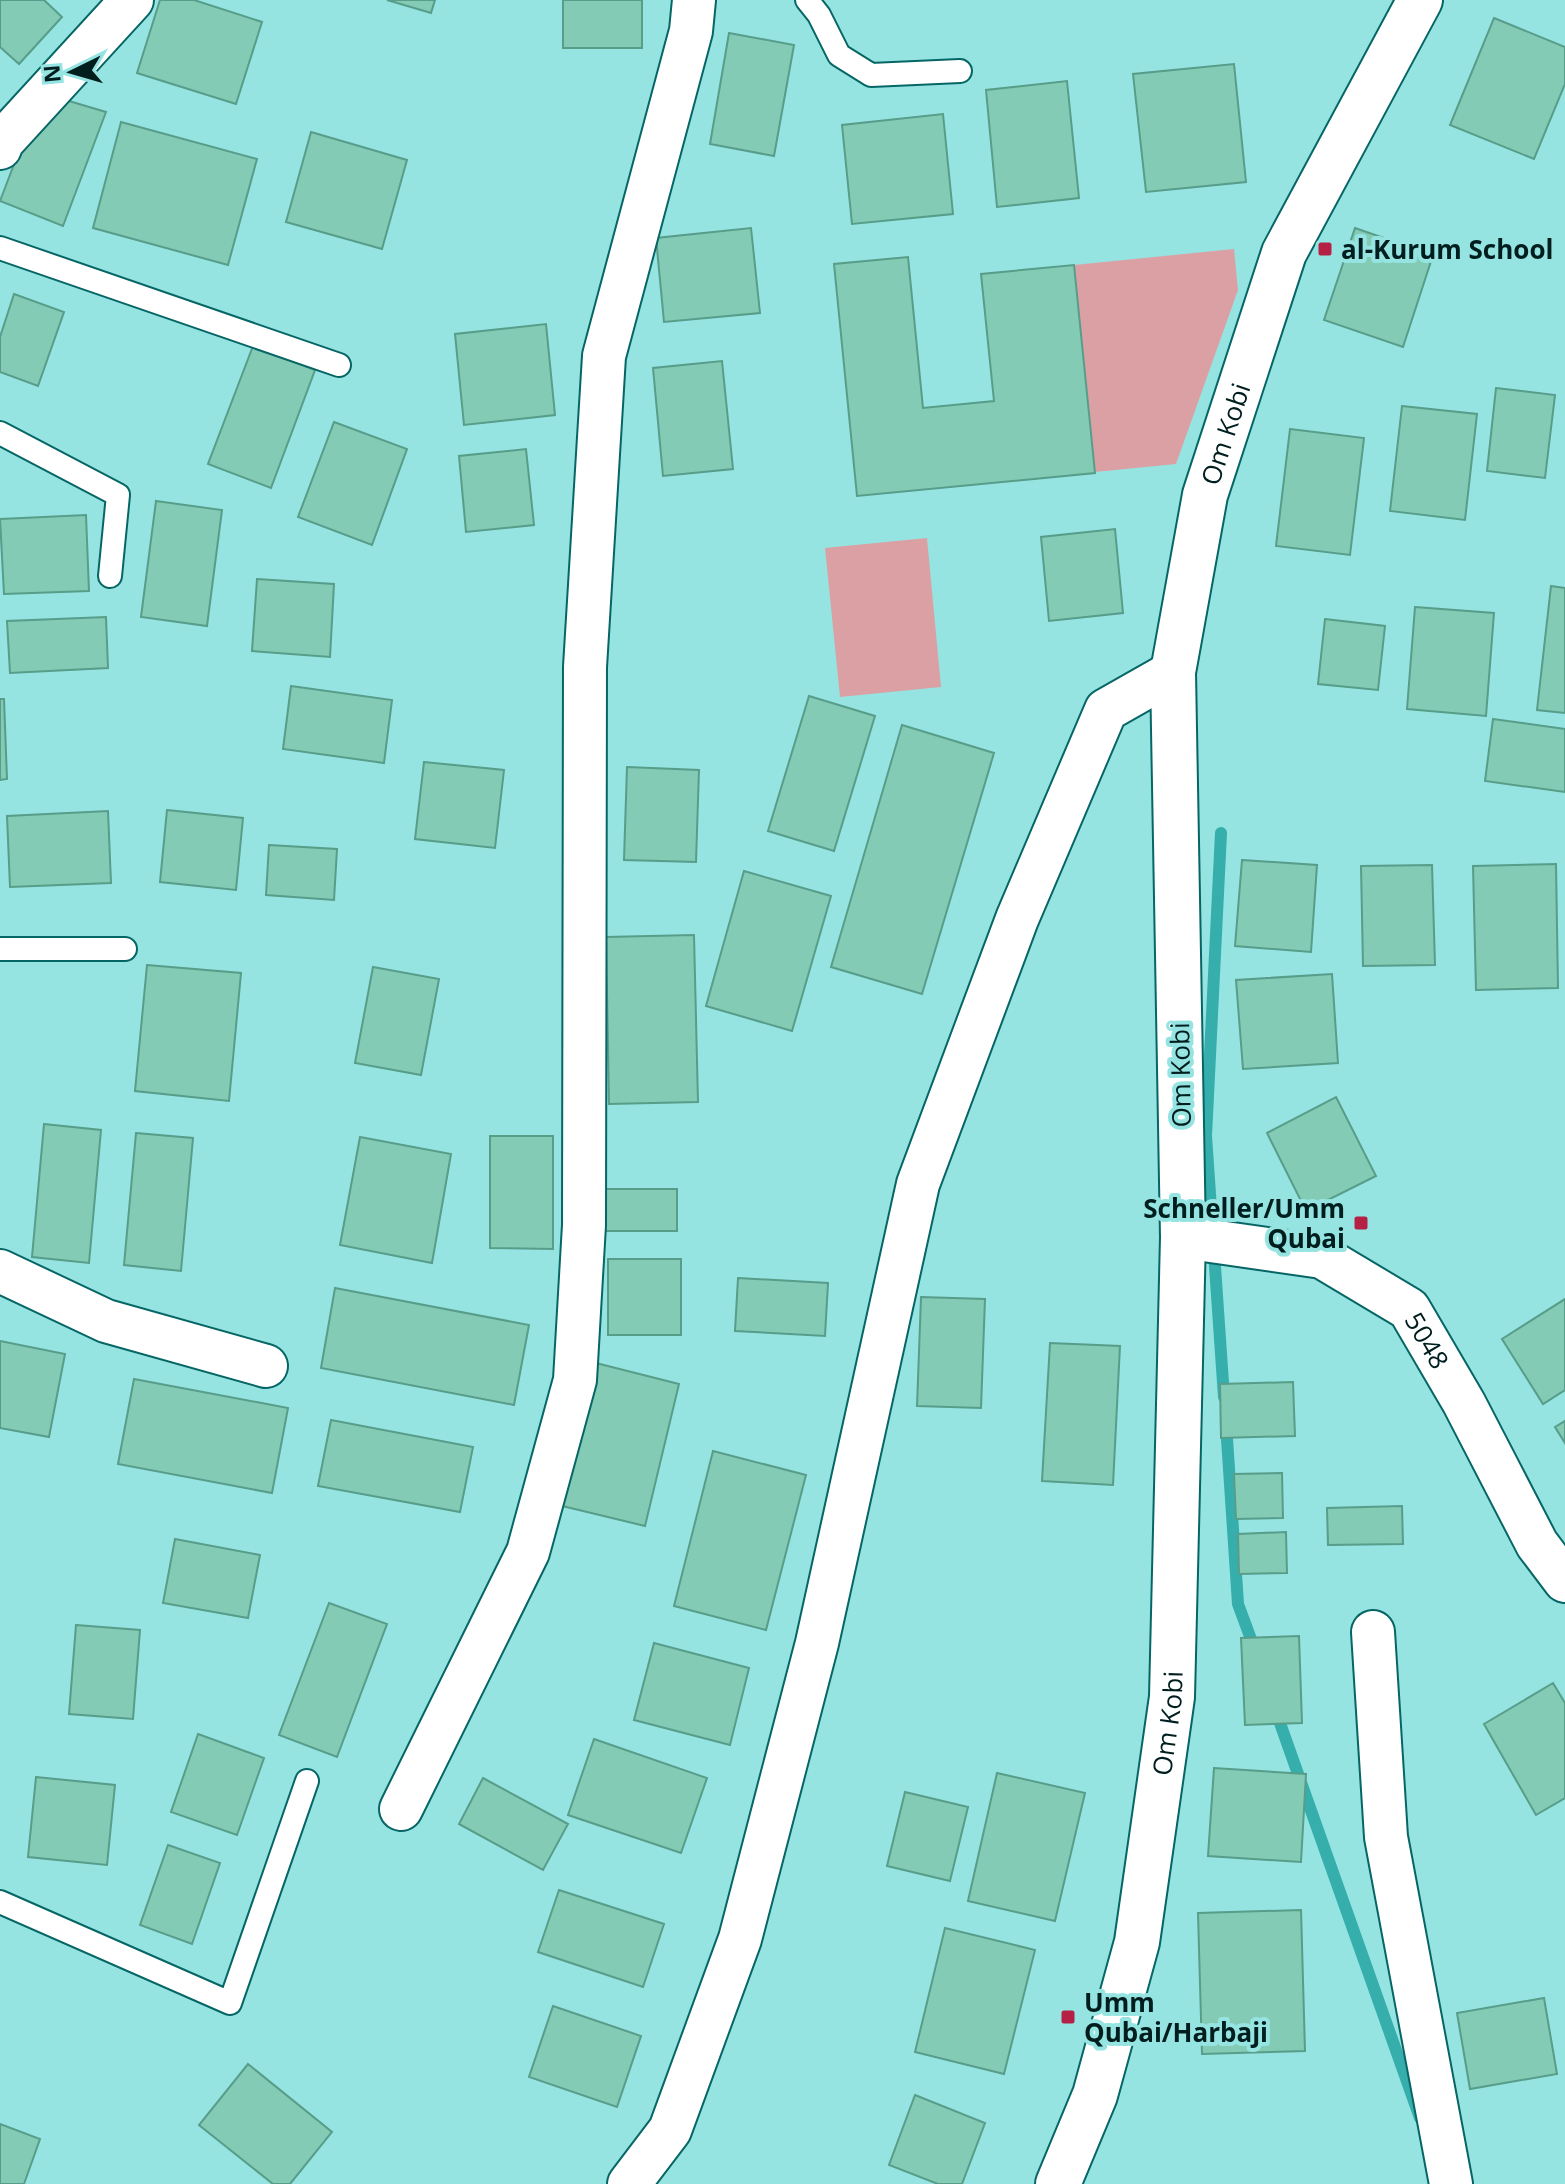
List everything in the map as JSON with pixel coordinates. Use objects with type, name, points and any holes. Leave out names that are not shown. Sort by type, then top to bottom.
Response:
[{"type":"street","points":[[0,148],[2,142],[132,0]]},
{"type":"street","points":[[401,1809],[528,1552],[575,1380],[584,1225],[585,667],[604,356],[691,31],[694,0]]},
{"type":"street","name":"Om Kobi","points":[[1058,2184],[1095,2095],[1137,1942],[1172,1697],[1183,1237],[1173,672],[1205,495],[1284,253],[1420,0]]},
{"type":"street","points":[[629,2184],[670,2130],[740,1939],[817,1643],[918,1184],[1017,919],[1106,710],[1173,672]]},
{"type":"street","name":"5048","points":[[1183,1237],[1322,1257],[1409,1309],[1464,1403],[1537,1544],[1565,1581]]},
{"type":"street","points":[[0,1271],[106,1321],[266,1366]]},
{"type":"street","points":[[1373,1632],[1386,1837],[1451,2184]]},
{"type":"lane","points":[[807,0],[819,15],[839,55],[871,75],[960,71]]},
{"type":"lane","points":[[0,248],[339,365]]},
{"type":"lane","points":[[0,433],[118,495],[110,576]]},
{"type":"lane","points":[[0,949],[125,949]]},
{"type":"lane","points":[[0,1902],[230,2003],[307,1781]]},
{"type":"shaded area","points":[[1234,249],[1238,290],[1176,464],[1095,472],[1074,265]]},
{"type":"shaded area","points":[[927,538],[941,687],[840,697],[825,548]]},
{"type":"building","points":[[0,0],[44,0],[62,17],[19,64],[0,47]]},
{"type":"building","points":[[160,0],[194,0],[262,22],[236,104],[137,73]]},
{"type":"building","points":[[387,0],[435,0],[431,13]]},
{"type":"building","points":[[563,0],[642,0],[642,48],[563,48]]},
{"type":"building","points":[[1494,18],[1565,47],[1565,84],[1534,159],[1450,125]]},
{"type":"building","points":[[729,33],[794,45],[774,156],[710,144]]},
{"type":"building","points":[[1234,64],[1246,182],[1146,192],[1133,74]]},
{"type":"building","points":[[1067,81],[1079,198],[997,207],[986,90]]},
{"type":"building","points":[[69,101],[106,112],[63,226],[0,201],[26,133]]},
{"type":"building","points":[[943,114],[953,214],[852,224],[842,125]]},
{"type":"building","points":[[121,122],[257,159],[228,265],[93,228]]},
{"type":"building","points":[[311,132],[407,160],[382,249],[286,222]]},
{"type":"building","points":[[751,228],[760,313],[664,322],[656,238]]},
{"type":"building","points":[[1355,228],[1433,255],[1403,347],[1324,320]]},
{"type":"building","points":[[908,257],[923,408],[994,401],[981,274],[1074,265],[1095,473],[857,496],[834,264]]},
{"type":"building","points":[[14,294],[64,312],[38,386],[0,372],[0,337]]},
{"type":"building","points":[[546,324],[555,415],[464,425],[455,334]]},
{"type":"building","points":[[253,346],[315,370],[271,488],[208,464]]},
{"type":"building","points":[[722,361],[733,469],[663,476],[653,368]]},
{"type":"building","points":[[1496,388],[1555,395],[1545,478],[1487,471]]},
{"type":"building","points":[[1402,406],[1477,414],[1465,520],[1390,511]]},
{"type":"building","points":[[334,422],[407,449],[372,545],[298,517]]},
{"type":"building","points":[[1290,429],[1364,438],[1350,555],[1276,546]]},
{"type":"building","points":[[526,449],[534,525],[466,532],[459,456]]},
{"type":"building","points":[[156,501],[222,510],[207,626],[141,617]]},
{"type":"building","points":[[86,515],[89,591],[4,594],[0,519]]},
{"type":"building","points":[[1115,529],[1123,613],[1049,621],[1041,537]]},
{"type":"building","points":[[257,579],[334,584],[330,657],[252,651]]},
{"type":"building","points":[[1551,586],[1565,588],[1565,713],[1537,710]]},
{"type":"building","points":[[1415,607],[1494,613],[1486,716],[1407,709]]},
{"type":"building","points":[[106,617],[108,668],[10,673],[7,621]]},
{"type":"building","points":[[1325,619],[1385,626],[1378,690],[1318,684]]},
{"type":"building","points":[[291,686],[392,700],[384,763],[283,749]]},
{"type":"building","points":[[809,696],[875,716],[834,851],[768,831]]},
{"type":"building","points":[[0,699],[4,699],[7,779],[0,780]]},
{"type":"building","points":[[1493,719],[1565,729],[1565,792],[1485,781]]},
{"type":"building","points":[[902,725],[994,753],[922,994],[831,967]]},
{"type":"building","points":[[424,762],[504,770],[495,848],[415,839]]},
{"type":"building","points":[[627,767],[699,770],[696,862],[624,860]]},
{"type":"building","points":[[167,810],[243,818],[236,890],[160,882]]},
{"type":"building","points":[[108,811],[111,883],[10,887],[7,816]]},
{"type":"building","points":[[269,845],[337,849],[334,900],[266,895]]},
{"type":"building","points":[[1242,860],[1317,865],[1311,952],[1235,946]]},
{"type":"building","points":[[1556,864],[1558,988],[1476,990],[1473,866]]},
{"type":"building","points":[[1432,865],[1435,965],[1363,966],[1361,866]]},
{"type":"building","points":[[744,871],[831,896],[792,1031],[706,1006]]},
{"type":"building","points":[[694,935],[698,1102],[609,1104],[606,937]]},
{"type":"building","points":[[147,965],[241,973],[229,1101],[135,1091]]},
{"type":"building","points":[[373,967],[439,979],[421,1075],[355,1063]]},
{"type":"building","points":[[1332,974],[1338,1063],[1243,1069],[1236,980]]},
{"type":"building","points":[[1336,1097],[1376,1176],[1306,1211],[1267,1133]]},
{"type":"building","points":[[44,1124],[101,1130],[89,1263],[32,1257]]},
{"type":"building","points":[[136,1133],[193,1138],[181,1271],[124,1265]]},
{"type":"building","points":[[490,1136],[553,1136],[553,1249],[490,1248]]},
{"type":"building","points":[[360,1137],[451,1154],[432,1263],[340,1245]]},
{"type":"building","points":[[604,1189],[677,1189],[677,1231],[604,1231]]},
{"type":"building","points":[[608,1259],[681,1259],[681,1335],[608,1335]]},
{"type":"building","points":[[738,1278],[828,1283],[825,1336],[735,1331]]},
{"type":"building","points":[[335,1288],[529,1325],[514,1405],[321,1368]]},
{"type":"building","points":[[921,1297],[985,1299],[981,1408],[917,1406]]},
{"type":"building","points":[[1565,1299],[1565,1390],[1543,1404],[1502,1339]]},
{"type":"building","points":[[0,1341],[65,1354],[49,1437],[0,1428]]},
{"type":"building","points":[[1050,1343],[1120,1346],[1113,1485],[1042,1481]]},
{"type":"building","points":[[588,1361],[679,1384],[645,1526],[554,1504]]},
{"type":"building","points":[[134,1379],[288,1408],[272,1493],[118,1464]]},
{"type":"building","points":[[1293,1382],[1295,1436],[1221,1438],[1220,1384]]},
{"type":"building","points":[[331,1420],[473,1447],[460,1512],[318,1486]]},
{"type":"building","points":[[1565,1421],[1565,1443],[1555,1427]]},
{"type":"building","points":[[713,1451],[806,1475],[766,1630],[674,1606]]},
{"type":"building","points":[[1282,1473],[1283,1518],[1236,1519],[1234,1474]]},
{"type":"building","points":[[1402,1506],[1403,1544],[1328,1545],[1327,1508]]},
{"type":"building","points":[[1286,1532],[1287,1573],[1239,1574],[1238,1534]]},
{"type":"building","points":[[175,1539],[260,1555],[248,1618],[163,1603]]},
{"type":"building","points":[[329,1603],[387,1624],[337,1757],[279,1735]]},
{"type":"building","points":[[76,1625],[140,1630],[133,1719],[69,1714]]},
{"type":"building","points":[[1299,1636],[1302,1723],[1245,1725],[1241,1638]]},
{"type":"building","points":[[654,1643],[749,1668],[730,1745],[634,1720]]},
{"type":"building","points":[[1553,1683],[1565,1703],[1565,1798],[1536,1815],[1484,1724]]},
{"type":"building","points":[[198,1734],[264,1758],[237,1835],[171,1812]]},
{"type":"building","points":[[594,1739],[707,1778],[681,1853],[568,1815]]},
{"type":"building","points":[[1214,1768],[1306,1774],[1301,1862],[1208,1856]]},
{"type":"building","points":[[997,1773],[1085,1793],[1055,1921],[968,1901]]},
{"type":"building","points":[[36,1777],[115,1785],[107,1865],[28,1857]]},
{"type":"building","points":[[483,1778],[568,1824],[543,1870],[459,1824]]},
{"type":"building","points":[[905,1792],[968,1807],[950,1881],[887,1866]]},
{"type":"building","points":[[168,1845],[220,1863],[192,1944],[140,1925]]},
{"type":"building","points":[[559,1890],[664,1924],[643,1987],[538,1952]]},
{"type":"building","points":[[1301,1910],[1305,2051],[1202,2054],[1198,1913]]},
{"type":"building","points":[[945,1928],[1035,1950],[1004,2074],[915,2052]]},
{"type":"building","points":[[1544,1998],[1557,2074],[1470,2089],[1457,2013]]},
{"type":"building","points":[[553,2006],[641,2036],[617,2107],[529,2077]]},
{"type":"building","points":[[248,2064],[332,2132],[290,2184],[273,2184],[199,2125]]},
{"type":"building","points":[[915,2095],[985,2123],[962,2184],[938,2184],[889,2165]]},
{"type":"building","points":[[0,2124],[40,2139],[24,2184],[0,2184]]},
{"type":"waterway","points":[[1221,833],[1206,1136],[1224,1397]]},
{"type":"waterway","points":[[1226,1424],[1238,1604],[1255,1650]]},
{"type":"waterway","points":[[1275,1709],[1420,2118]]},
{"type":"place","name":"al-Kurum School","points":[[1325,249]]},
{"type":"place","name":"Schneller/Umm Qubai","points":[[1361,1223]]},
{"type":"place","name":"Umm Qubai/Harbaji","points":[[1068,2017]]}]
